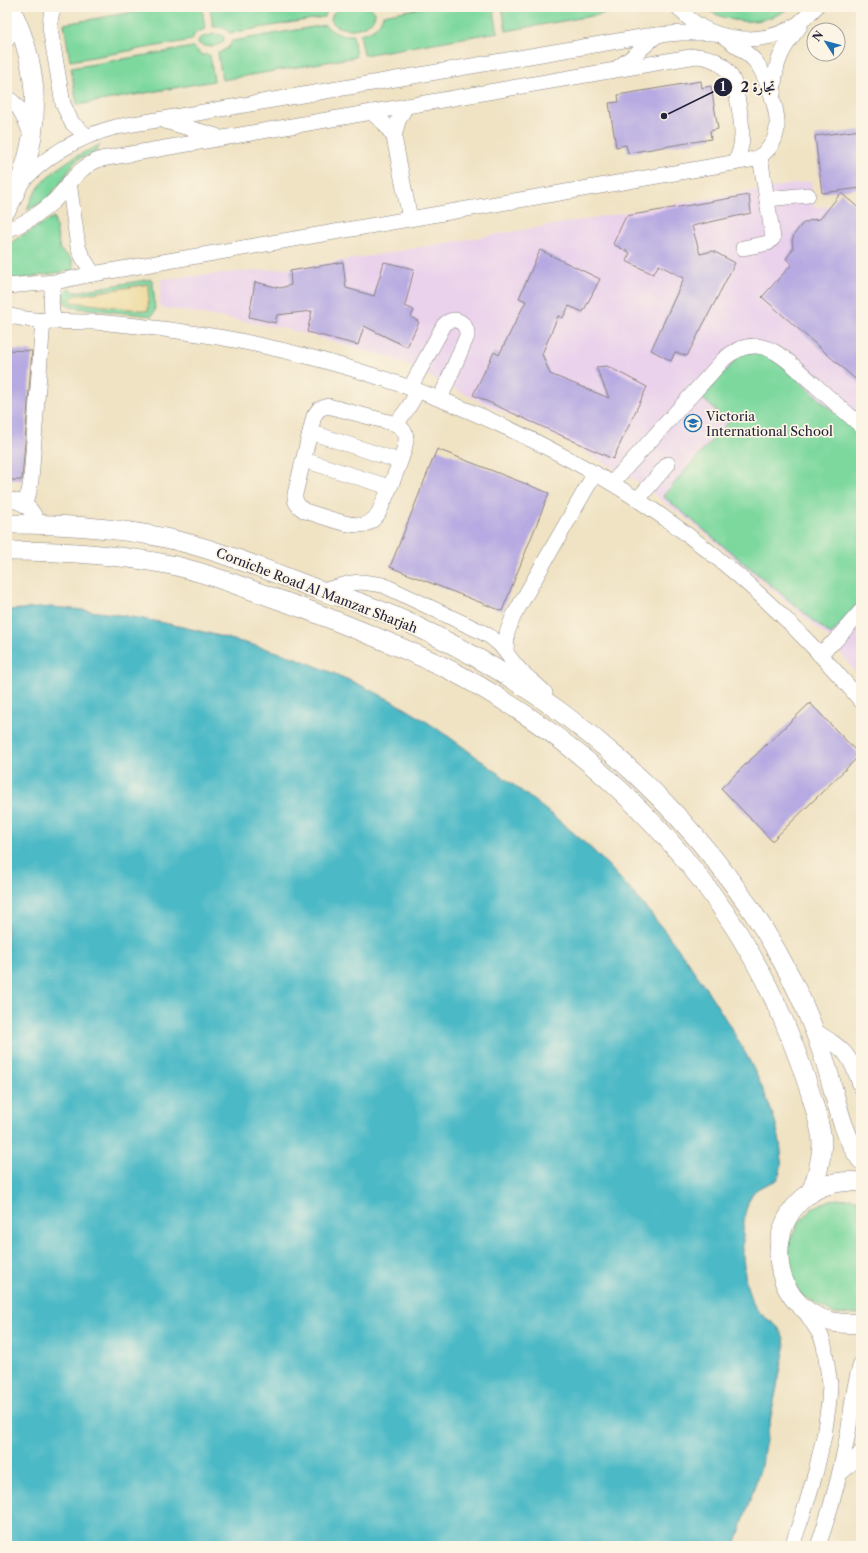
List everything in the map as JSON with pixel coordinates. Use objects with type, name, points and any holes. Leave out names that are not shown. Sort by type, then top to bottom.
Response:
[{"type":"main road","points":[[7,210],[25,170],[32,138],[35,104],[32,71],[23,36],[10,7]]},
{"type":"main road","points":[[8,524],[9,551]]},
{"type":"main road","name":"Corniche Road Al Mamzar Sharjah","points":[[8,524],[38,524],[117,531],[187,543],[220,553],[395,617],[444,640],[498,670],[560,710],[599,741],[641,779],[696,836],[721,866],[744,898],[785,966],[815,1031],[844,1123],[861,1160]]},
{"type":"main road","name":"Corniche Road Al Mamzar Sharjah","points":[[9,551],[90,554],[168,564],[271,597],[383,639],[451,671],[516,709],[571,750],[623,795],[677,851],[723,911],[762,976],[794,1045],[821,1130],[822,1144],[820,1160],[810,1194]]},
{"type":"main road","points":[[861,1182],[840,1182],[829,1184],[810,1194],[794,1208],[788,1218],[780,1238],[778,1249],[780,1270],[784,1281],[794,1299],[802,1307],[815,1316],[830,1322],[861,1324]]},
{"type":"street","points":[[54,7],[51,15],[50,28],[63,104],[72,123],[87,136]]},
{"type":"street","points":[[7,286],[55,282],[93,274],[751,160],[760,156],[769,149],[777,133],[777,121],[773,100],[763,73],[755,61],[718,34],[691,20],[678,7]]},
{"type":"street","points":[[19,186],[38,165],[61,149],[87,136],[116,127],[657,34],[685,32],[718,34],[748,39],[774,35],[791,27],[811,12]]},
{"type":"street","points":[[773,100],[774,78],[778,59],[787,43],[811,12]]},
{"type":"street","points":[[7,26],[7,40]]},
{"type":"street","points":[[613,71],[631,58],[657,34]]},
{"type":"street","points":[[7,230],[23,223],[44,209],[86,165],[101,159],[696,56],[711,58],[724,66],[729,72],[735,86],[742,134],[742,147],[734,163]]},
{"type":"street","points":[[7,98],[20,110],[32,138]]},
{"type":"street","points":[[394,137],[398,121],[406,106]]},
{"type":"street","points":[[371,112],[384,123],[394,137],[410,219]]},
{"type":"street","points":[[160,120],[222,138]]},
{"type":"street","points":[[743,248],[768,243],[773,238],[760,156]]},
{"type":"street","points":[[69,182],[76,237],[82,256],[93,274]]},
{"type":"street","points":[[767,199],[808,195]]},
{"type":"street","points":[[24,504],[29,492],[31,480],[48,320],[52,312],[51,296],[55,282]]},
{"type":"street","points":[[7,315],[48,320],[139,326],[223,338],[306,356],[366,373],[414,389],[506,427],[612,483],[638,499],[686,533],[736,574],[777,611],[819,654],[861,701]]},
{"type":"street","points":[[396,424],[408,408],[414,389],[444,325],[450,320],[458,320],[467,328],[467,336],[440,399]]},
{"type":"street","points":[[612,483],[724,359],[739,348],[748,346],[766,348],[782,358],[861,426]]},
{"type":"street","points":[[328,406],[396,424],[405,432],[406,440],[378,514],[373,520],[366,524],[357,526],[305,511],[298,506],[294,498],[316,412],[323,407],[328,406]]},
{"type":"street","points":[[310,432],[399,461]]},
{"type":"street","points":[[304,460],[389,487]]},
{"type":"street","points":[[638,499],[668,464]]},
{"type":"street","points":[[506,651],[507,633],[512,616],[595,473]]},
{"type":"street","points":[[7,500],[18,501],[24,504],[33,512],[38,524]]},
{"type":"street","points":[[323,591],[351,583],[373,583],[383,585],[484,633],[496,641],[506,651],[520,670],[544,691],[560,710]]},
{"type":"street","points":[[819,654],[834,642],[861,611]]},
{"type":"street","points":[[484,633],[499,627],[512,616]]},
{"type":"street","points":[[815,1031],[844,1051],[852,1064],[861,1087]]},
{"type":"street","points":[[792,1546],[816,1471],[824,1436],[829,1390],[824,1346],[821,1336],[802,1307]]},
{"type":"street","points":[[818,1546],[840,1474],[848,1432],[854,1386],[861,1364]]},
{"type":"street","points":[[840,1474],[856,1460],[861,1452]]},
{"type":"shaded area","name":"Victoria International School","points":[[811,181],[814,207],[861,204],[861,679],[829,638],[700,529],[635,480],[569,443],[392,358],[283,328],[160,307],[161,279],[311,266]]},
{"type":"green space","points":[[163,7],[202,7],[205,29],[195,33],[192,40],[70,61],[64,24]]},
{"type":"green space","points":[[210,7],[330,7],[324,17],[230,33],[223,27],[213,27]]},
{"type":"green space","points":[[341,7],[370,7],[375,12],[374,18],[363,27],[355,29],[340,28],[334,24],[331,19],[333,13]]},
{"type":"green space","points":[[426,7],[493,7],[498,32],[364,55],[360,34],[375,28],[382,19],[383,15]]},
{"type":"green space","points":[[502,7],[643,7],[506,31]]},
{"type":"green space","points":[[703,7],[790,7],[769,18],[758,21],[746,21],[724,17]]},
{"type":"green space","points":[[325,25],[338,33],[353,35],[356,57],[222,80],[218,53],[228,48],[232,41]]},
{"type":"green space","points":[[214,34],[222,35],[224,38],[223,42],[211,46],[199,44],[198,41],[200,38]]},
{"type":"green space","points":[[193,47],[202,55],[210,55],[214,81],[77,105],[71,68]]},
{"type":"green space","points":[[100,145],[95,153],[80,158],[74,163],[60,184],[46,199],[27,210],[38,188],[56,170],[66,162]]},
{"type":"green space","points":[[54,217],[60,250],[72,259],[74,270],[7,281],[7,246],[16,239]]},
{"type":"green space","points":[[151,279],[153,283],[155,311],[152,316],[70,307],[64,302],[64,294],[69,288],[75,292]],"holes":[[[148,284],[148,311],[72,302],[74,296]]]},
{"type":"green space","points":[[743,351],[771,356],[861,436],[861,600],[831,635],[663,496],[728,422],[702,398]]},
{"type":"green space","points":[[850,1198],[861,1200],[861,1313],[854,1315],[834,1314],[801,1295],[792,1278],[788,1259],[790,1239],[799,1222],[813,1208],[830,1200]]},
{"type":"sand","points":[[149,284],[148,311],[72,302],[70,300],[74,296]]},
{"type":"water","points":[[52,607],[144,619],[189,628],[265,648],[296,658],[376,692],[445,734],[568,828],[606,863],[669,936],[730,1026],[750,1061],[772,1114],[778,1133],[781,1151],[781,1167],[777,1180],[761,1187],[753,1193],[748,1203],[743,1231],[744,1264],[749,1293],[757,1310],[781,1332],[784,1339],[785,1348],[760,1470],[735,1546],[7,1546],[7,610]]},
{"type":"building","points":[[701,81],[702,88],[711,86],[718,129],[710,131],[711,139],[628,153],[626,145],[616,147],[609,103],[619,102],[618,95]]},
{"type":"building","points":[[861,130],[861,188],[822,193],[815,136]]},
{"type":"building","points":[[841,193],[861,210],[861,384],[762,297],[792,264],[786,259],[793,249],[792,240],[795,233],[802,224],[811,220],[820,219]]},
{"type":"building","points":[[749,195],[751,213],[692,226],[700,254],[713,251],[735,263],[687,356],[675,352],[671,361],[651,350],[684,278],[659,265],[653,274],[626,261],[630,253],[613,244],[626,216]]},
{"type":"building","points":[[540,250],[600,279],[583,312],[569,306],[563,318],[558,316],[542,354],[550,374],[609,398],[596,367],[607,366],[647,387],[613,459],[473,395],[494,352],[499,355],[526,301],[519,298]]},
{"type":"building","points":[[343,262],[346,288],[374,296],[384,262],[414,269],[405,306],[414,310],[411,317],[419,322],[407,347],[364,326],[358,345],[307,332],[312,311],[277,315],[275,323],[249,317],[255,282],[280,288],[291,285],[290,271]]},
{"type":"building","points":[[7,350],[32,351],[22,480],[7,480]]},
{"type":"building","points":[[437,449],[549,493],[502,611],[390,567]]},
{"type":"building","points":[[810,703],[860,755],[772,841],[721,788]]},
{"type":"place","name":"تجارة 2","points":[[664,116]]},
{"type":"place","name":"Victoria International School","points":[[693,423]]}]
